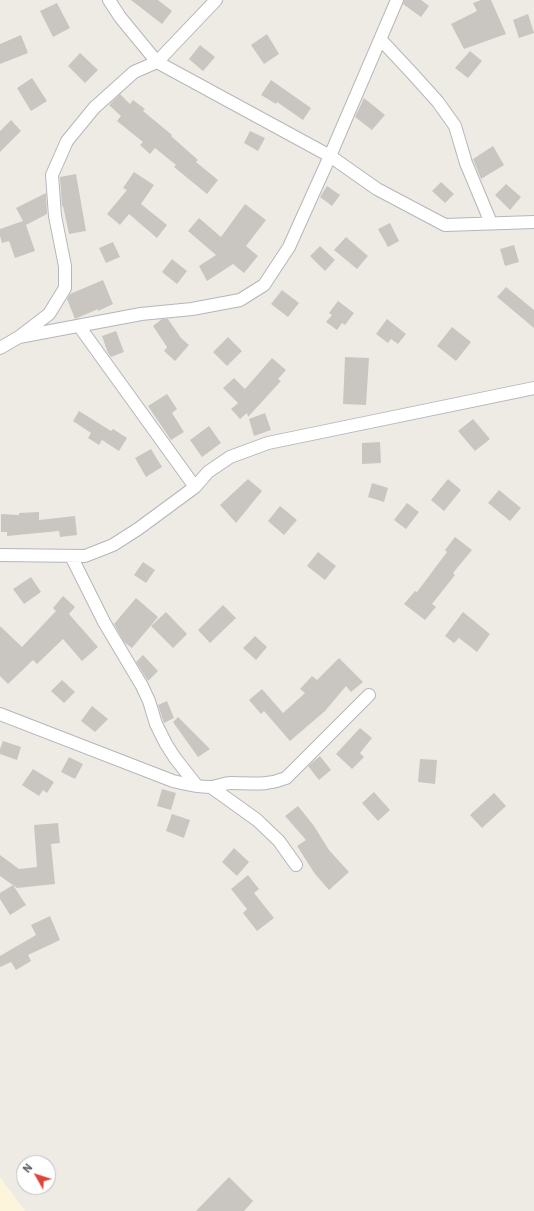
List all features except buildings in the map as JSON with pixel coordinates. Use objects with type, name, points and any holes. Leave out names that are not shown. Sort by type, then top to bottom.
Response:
[{"type":"street","points":[[109,0],[120,17],[157,62],[330,156],[377,189],[445,225],[534,222]]},
{"type":"street","points":[[0,348],[19,337],[49,314],[65,288],[65,266],[55,216],[52,174],[67,141],[94,108],[134,72],[157,62],[216,0]]},
{"type":"street","points":[[19,337],[141,314],[192,310],[240,300],[264,284],[289,247],[397,0]]},
{"type":"street","points":[[380,40],[434,97],[455,126],[466,163],[491,223]]},
{"type":"street","points":[[79,326],[195,487]]},
{"type":"street","points":[[0,555],[85,556],[113,545],[138,529],[195,487],[208,472],[230,457],[268,443],[534,388]]},
{"type":"street","points":[[71,556],[104,622],[142,686],[149,701],[156,724],[166,744],[175,758],[198,786]]},
{"type":"street","points":[[0,714],[173,781],[212,787],[226,783],[264,784],[286,778],[369,695]]},
{"type":"street","points":[[212,787],[257,820],[279,841],[296,865]]},
{"type":"shaded area","points":[[0,1177],[25,1211],[0,1211]]}]
